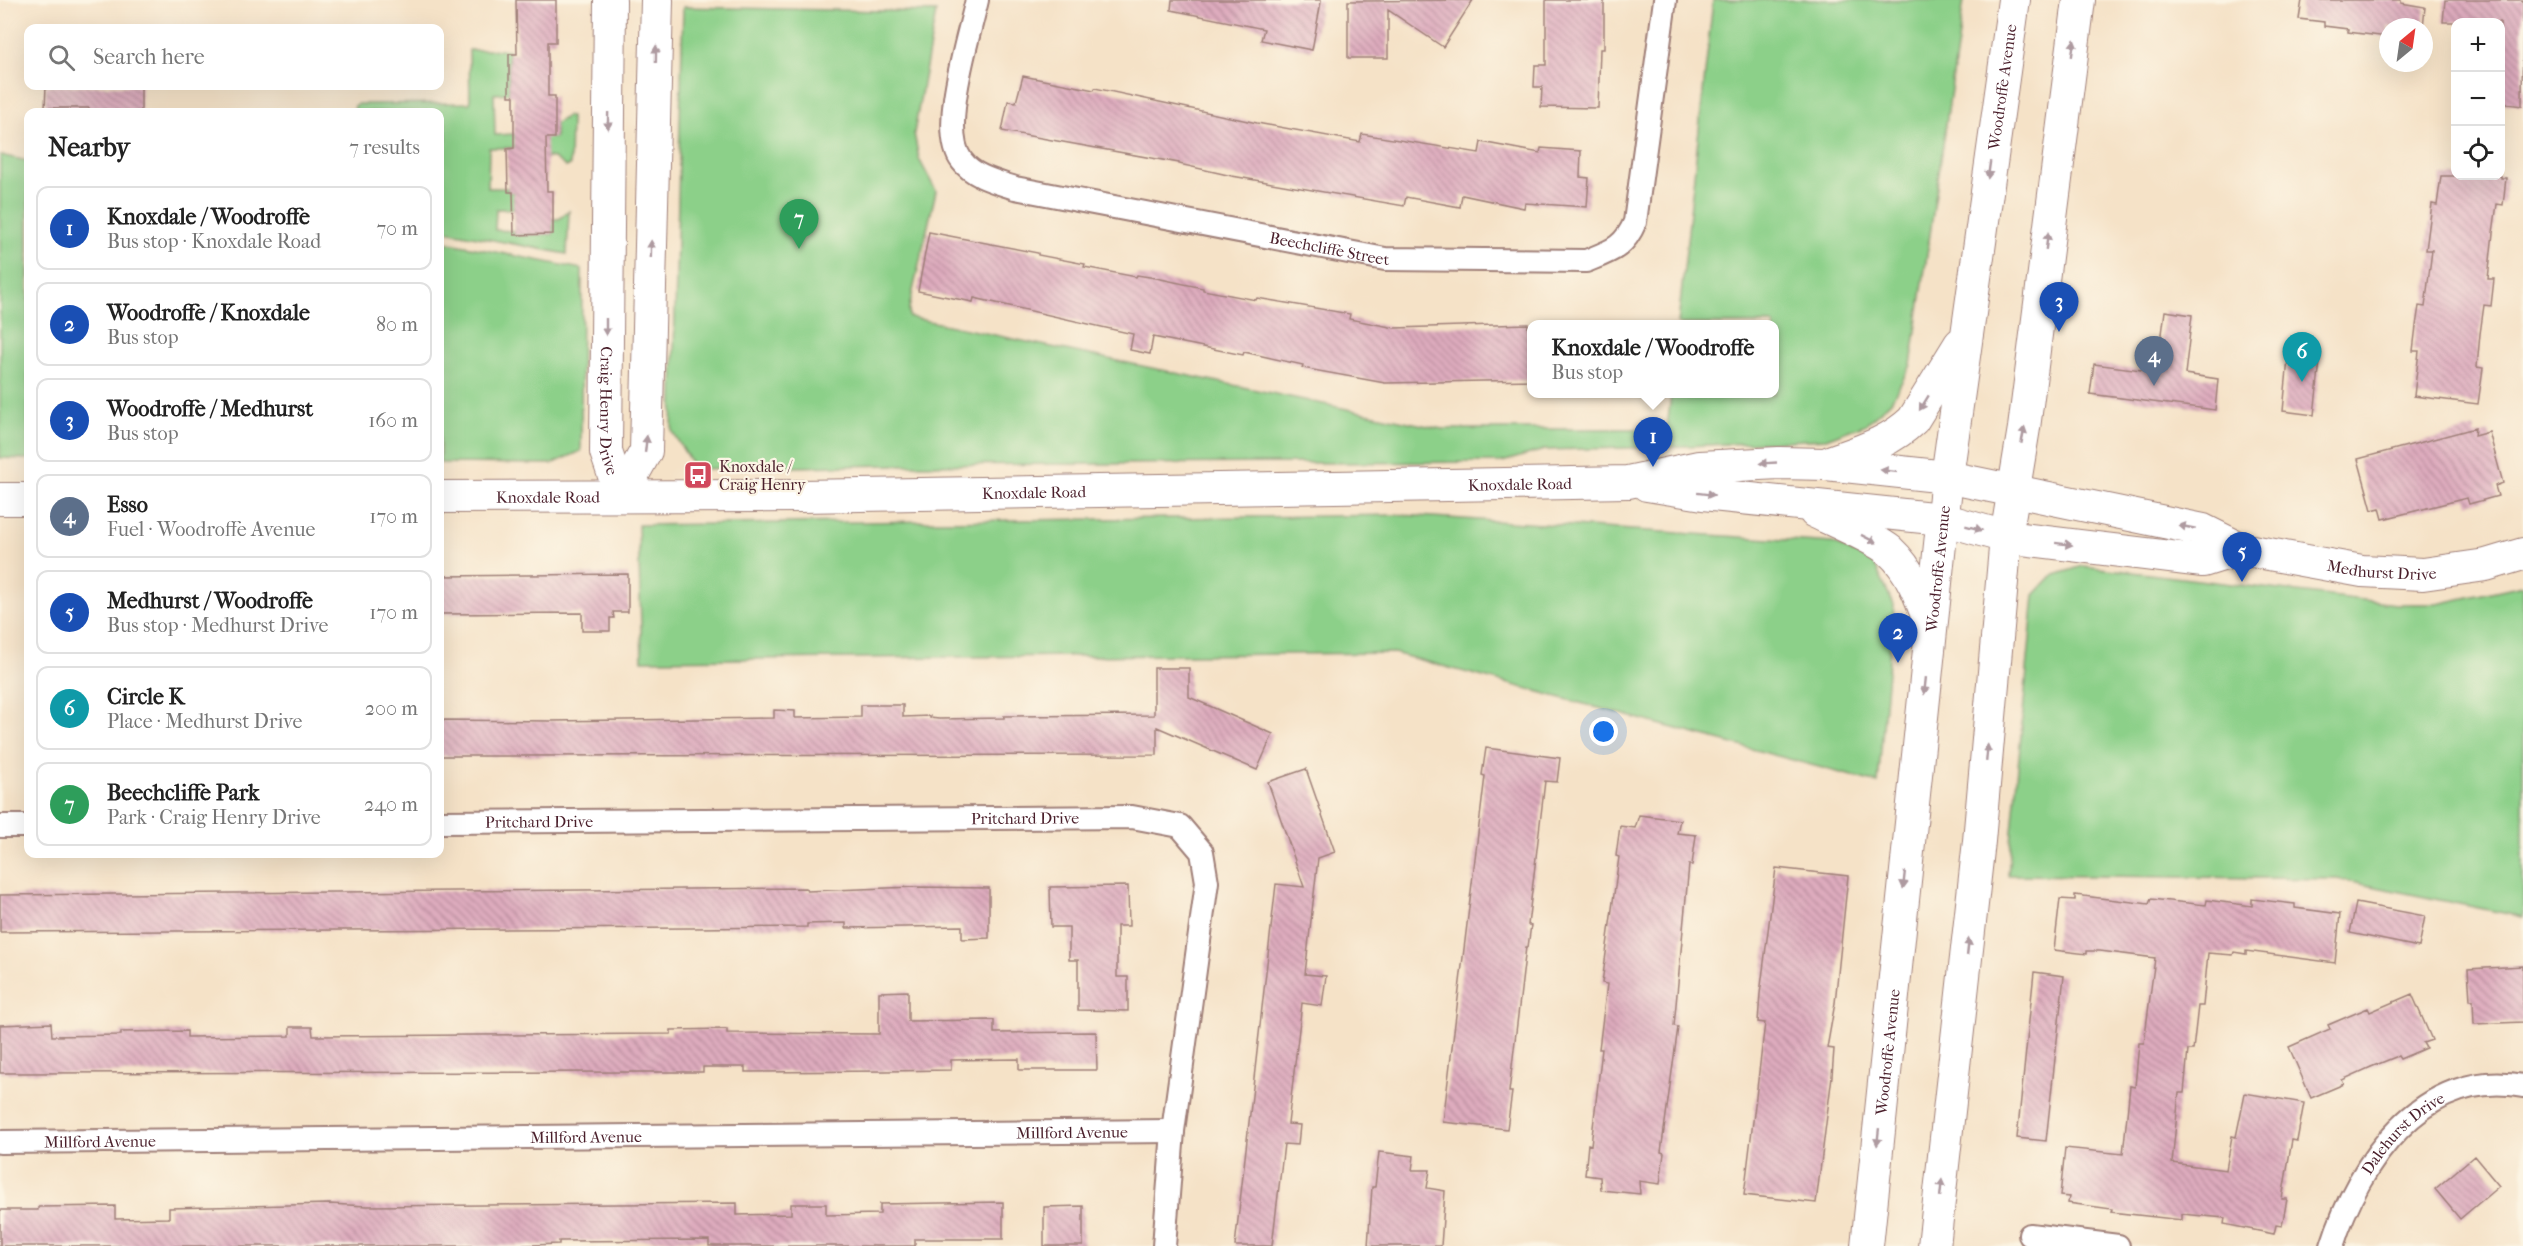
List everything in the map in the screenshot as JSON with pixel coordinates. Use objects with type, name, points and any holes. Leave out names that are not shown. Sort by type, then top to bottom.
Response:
[{"type":"street","name":"Craig Henry Drive","points":[[610,0],[606,452],[621,496]]},
{"type":"street","name":"Craig Henry Drive","points":[[621,496],[646,451],[657,0]]},
{"type":"street","name":"Beechcliffe Street","points":[[977,0],[960,75],[952,131],[962,162],[985,178],[1015,188],[1385,259],[1574,261],[1586,261],[1614,250],[1629,238],[1635,222],[1665,0]]},
{"type":"street","name":"Woodroffe Avenue","points":[[1867,1246],[1942,519],[2014,0]]},
{"type":"street","points":[[1934,1246],[1979,841],[2006,537],[2024,428],[2079,0]]},
{"type":"street","points":[[1826,464],[1889,440],[1908,426],[1966,335]]},
{"type":"street","name":"Knoxdale Road","points":[[1628,482],[1699,467],[1779,463],[1826,464],[1947,477],[2013,492]]},
{"type":"street","name":"Knoxdale Road","points":[[444,497],[801,496],[1628,482],[1703,494],[1942,519],[2006,537]]},
{"type":"street","name":"Medhurst Drive","points":[[2013,492],[2203,530],[2241,549],[2362,571],[2422,574],[2486,565],[2523,554]]},
{"type":"street","points":[[0,499],[24,499]]},
{"type":"street","points":[[1798,503],[1889,550],[1906,570],[1919,595],[1931,628]]},
{"type":"street","name":"Medhurst Drive","points":[[2006,537],[2203,561],[2241,549]]},
{"type":"street","name":"Pritchard Drive","points":[[444,822],[1132,817],[1180,826],[1202,852],[1207,882],[1173,1131],[1164,1246]]},
{"type":"street","points":[[0,826],[24,825]]},
{"type":"street","name":"Dalehurst Drive","points":[[2332,1246],[2343,1212],[2371,1161],[2410,1117],[2439,1097],[2473,1085],[2509,1083],[2523,1086]]},
{"type":"street","name":"Millford Avenue","points":[[0,1142],[1173,1131]]},
{"type":"street","points":[[2030,1235],[2118,1246]]},
{"type":"green space","points":[[1713,0],[1964,0],[1911,365],[1891,401],[1866,424],[1826,439],[1544,450],[1502,462],[891,465],[695,469],[672,431],[683,7],[936,12],[914,133],[919,159],[936,191],[909,308],[909,317],[1442,429],[1667,429],[1671,398],[1779,398],[1779,320],[1678,320]]},
{"type":"green space","points":[[469,50],[508,50],[509,93],[494,94],[495,135],[515,134],[555,138],[555,124],[567,116],[571,117],[570,165],[566,167],[554,158],[546,157],[545,148],[489,148],[488,188],[508,188],[508,192],[514,192],[514,209],[496,209],[495,230],[514,231],[514,235],[553,234],[553,219],[559,219],[569,211],[567,254],[444,231],[444,141],[446,141],[444,108],[355,108],[358,104],[470,103]]},
{"type":"green space","points":[[0,155],[24,160],[24,459],[0,458]]},
{"type":"green space","points":[[444,242],[582,269],[581,451],[552,464],[444,463]]},
{"type":"green space","points":[[1402,515],[1833,543],[1873,562],[1894,605],[1878,783],[1394,653],[642,660],[638,525]]},
{"type":"green space","points":[[2083,566],[2396,604],[2437,604],[2523,585],[2523,917],[2337,879],[2008,875],[2034,595],[2052,576]]},
{"type":"building","points":[[516,0],[556,0],[556,42],[548,42],[548,96],[555,96],[555,138],[546,138],[547,191],[553,191],[553,234],[514,235],[513,192],[508,192],[507,149],[514,148],[514,96],[509,96],[509,54],[517,54]]},
{"type":"building","points":[[1172,0],[1321,0],[1321,2],[1312,50],[1261,40],[1264,29],[1171,10]]},
{"type":"building","points":[[1473,0],[1443,47],[1388,10],[1388,58],[1348,58],[1348,1]]},
{"type":"building","points":[[1546,0],[1604,0],[1604,49],[1600,49],[1598,108],[1541,107],[1542,87],[1534,87],[1535,65],[1546,65]]},
{"type":"building","points":[[2302,0],[2401,0],[2401,3],[2425,7],[2424,18],[2379,18],[2379,36],[2348,32],[2348,29],[2324,26],[2324,22],[2299,19]]},
{"type":"building","points":[[2445,0],[2523,0],[2522,106],[2505,104],[2505,18],[2451,18],[2451,22],[2443,22]]},
{"type":"building","points":[[1023,76],[1094,90],[1095,88],[1257,123],[1360,142],[1362,134],[1479,153],[1481,142],[1540,153],[1541,148],[1581,151],[1580,177],[1589,178],[1587,207],[1525,203],[1524,208],[1462,195],[1460,207],[1406,197],[1404,206],[1232,176],[1179,163],[1002,131],[1008,101],[1016,102]]},
{"type":"building","points":[[46,90],[141,90],[141,108],[45,108]]},
{"type":"building","points":[[2441,176],[2451,176],[2451,180],[2505,180],[2506,178],[2503,205],[2497,204],[2493,233],[2488,279],[2494,279],[2491,306],[2484,305],[2480,334],[2477,367],[2483,368],[2478,404],[2414,396],[2419,351],[2413,351],[2416,326],[2419,306],[2425,307],[2432,250],[2426,250],[2432,204],[2437,205]]},
{"type":"building","points":[[929,232],[1038,253],[1038,255],[1085,264],[1084,267],[1136,277],[1137,275],[1156,278],[1256,300],[1257,298],[1350,314],[1349,319],[1395,328],[1527,324],[1527,380],[1385,383],[1302,368],[1303,365],[1244,352],[1243,355],[1153,337],[1150,354],[1130,350],[1133,334],[974,298],[973,302],[918,291]]},
{"type":"building","points":[[2165,311],[2192,315],[2185,374],[2218,379],[2215,410],[2090,394],[2094,364],[2157,372]]},
{"type":"building","points":[[2289,349],[2321,352],[2314,415],[2283,411]]},
{"type":"building","points":[[2475,428],[2474,436],[2489,432],[2503,483],[2495,486],[2498,496],[2469,504],[2467,498],[2383,519],[2380,508],[2372,510],[2358,459]]},
{"type":"building","points":[[628,574],[628,612],[613,612],[614,618],[610,618],[610,631],[582,631],[582,613],[444,614],[444,576]]},
{"type":"building","points":[[1154,668],[1189,668],[1189,697],[1273,734],[1257,770],[1157,727],[1157,755],[444,756],[444,720],[774,718],[774,710],[795,711],[795,718],[861,717],[861,705],[903,705],[903,717],[930,716],[930,718],[939,719],[1154,715]]},
{"type":"building","points":[[1486,748],[1560,758],[1557,782],[1545,781],[1528,925],[1531,925],[1528,947],[1526,947],[1509,1092],[1512,1092],[1507,1129],[1443,1122],[1485,776],[1482,775]]},
{"type":"building","points":[[1306,769],[1335,852],[1318,858],[1305,974],[1326,976],[1322,1006],[1302,1003],[1288,1124],[1300,1125],[1298,1145],[1284,1144],[1272,1246],[1235,1246],[1276,884],[1304,887],[1268,782]]},
{"type":"building","points":[[1639,815],[1680,820],[1677,833],[1696,835],[1692,865],[1689,865],[1674,1026],[1678,1027],[1661,1152],[1664,1153],[1660,1184],[1639,1181],[1640,1194],[1601,1190],[1600,1177],[1585,1175],[1588,1144],[1591,1145],[1602,1049],[1599,1049],[1607,984],[1602,983],[1619,857],[1616,856],[1620,826],[1635,828]]},
{"type":"building","points":[[1776,868],[1848,876],[1835,1003],[1827,1048],[1834,1049],[1816,1203],[1744,1195],[1765,1023],[1758,1022]]},
{"type":"building","points":[[1128,886],[1129,926],[1117,926],[1117,977],[1128,977],[1128,1011],[1078,1010],[1078,960],[1069,960],[1069,927],[1051,927],[1050,887]]},
{"type":"building","points":[[914,887],[989,888],[989,938],[962,939],[962,926],[846,928],[846,923],[807,924],[807,927],[0,932],[0,895],[806,888],[807,891]]},
{"type":"building","points":[[2075,895],[2149,904],[2151,899],[2206,905],[2207,900],[2252,906],[2252,899],[2295,904],[2295,908],[2340,914],[2335,963],[2246,951],[2246,954],[2234,952],[2233,955],[2208,953],[2203,1006],[2198,1006],[2193,1050],[2188,1050],[2184,1093],[2179,1093],[2172,1163],[2226,1170],[2232,1136],[2236,1137],[2245,1093],[2304,1103],[2297,1141],[2292,1140],[2282,1199],[2287,1199],[2282,1226],[2276,1225],[2274,1234],[2224,1224],[2225,1218],[2182,1214],[2182,1220],[2111,1212],[2112,1209],[2068,1203],[2069,1197],[2060,1196],[2065,1148],[2123,1154],[2130,1086],[2135,1087],[2139,1043],[2144,1043],[2155,958],[2100,951],[2087,951],[2087,954],[2054,950],[2060,899],[2075,900]]},
{"type":"building","points":[[2356,903],[2425,916],[2419,947],[2350,933]]},
{"type":"building","points":[[2523,966],[2523,1022],[2474,1024],[2468,969]]},
{"type":"building","points":[[2034,972],[2064,976],[2046,1141],[2017,1138]]},
{"type":"building","points":[[908,991],[908,1021],[994,1020],[994,1033],[1096,1032],[1097,1070],[1019,1070],[1019,1059],[951,1060],[951,1070],[885,1071],[745,1072],[745,1067],[703,1067],[703,1072],[0,1073],[0,1025],[51,1023],[52,1036],[187,1031],[187,1037],[290,1036],[290,1027],[312,1027],[313,1036],[671,1034],[671,1030],[727,1029],[727,1033],[879,1034],[879,992]]},
{"type":"building","points":[[2412,994],[2432,1040],[2423,1043],[2426,1048],[2400,1059],[2398,1056],[2371,1067],[2342,1080],[2344,1084],[2311,1098],[2289,1047],[2330,1029],[2328,1025],[2368,1008],[2370,1012]]},
{"type":"building","points":[[1379,1152],[1414,1156],[1412,1170],[1430,1170],[1427,1188],[1445,1191],[1441,1246],[1368,1246],[1372,1187],[1375,1187]]},
{"type":"building","points":[[2474,1156],[2499,1186],[2460,1219],[2435,1189]]},
{"type":"building","points":[[1003,1202],[1003,1239],[915,1239],[915,1246],[709,1246],[709,1240],[559,1241],[559,1244],[501,1246],[0,1246],[0,1210],[38,1210],[38,1207],[115,1206],[115,1219],[169,1218],[169,1208],[329,1204],[367,1206],[737,1203],[737,1215],[791,1214],[791,1204],[826,1204],[826,1215],[880,1214],[880,1204]]},
{"type":"building","points":[[1083,1206],[1083,1246],[1044,1246],[1044,1207]]},
{"type":"place","name":"Beechcliffe Park","points":[[799,249]]},
{"type":"place","name":"Woodroffe / Medhurst","points":[[2059,332]]},
{"type":"place","name":"Circle K","points":[[2302,382]]},
{"type":"place","name":"Esso","points":[[2154,386]]},
{"type":"place","name":"Knoxdale / Woodroffe","points":[[1653,467]]},
{"type":"place","name":"Knoxdale / Craig Henry","points":[[698,475]]},
{"type":"place","name":"Medhurst / Woodroffe","points":[[2242,582]]},
{"type":"place","name":"Woodroffe / Knoxdale","points":[[1898,663]]}]
